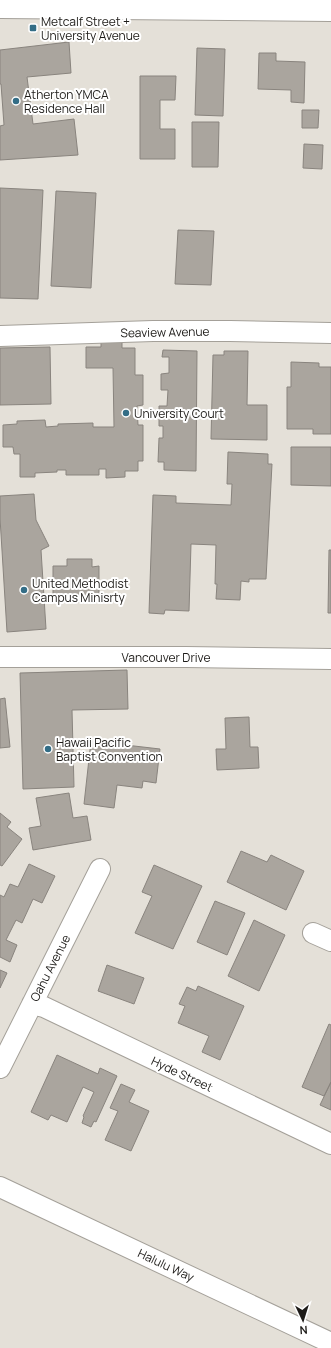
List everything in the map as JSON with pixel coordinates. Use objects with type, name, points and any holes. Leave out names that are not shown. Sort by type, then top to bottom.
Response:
[{"type":"street","points":[[0,7],[331,10]]},
{"type":"street","name":"Seaview Avenue","points":[[0,336],[153,331],[331,333]]},
{"type":"street","name":"Vancouver Drive","points":[[0,657],[331,659]]},
{"type":"street","name":"Oahu Avenue","points":[[0,1068],[100,869]]},
{"type":"street","points":[[313,933],[331,941]]},
{"type":"street","name":"Hyde Street","points":[[32,1004],[44,1007],[331,1144]]},
{"type":"street","name":"Halulu Way","points":[[0,1187],[331,1343]]},
{"type":"building","name":"Atherton YMCA Residence Hall","points":[[69,42],[71,73],[27,77],[33,124],[74,119],[78,155],[0,160],[0,126],[4,125],[0,84],[0,50]]},
{"type":"building","points":[[197,48],[225,49],[223,116],[195,115]]},
{"type":"building","points":[[259,53],[276,53],[276,61],[305,62],[304,103],[291,102],[291,90],[258,89]]},
{"type":"building","points":[[140,76],[176,76],[175,100],[160,100],[160,129],[175,129],[175,159],[140,159]]},
{"type":"building","points":[[302,110],[319,110],[318,128],[302,128]]},
{"type":"building","points":[[192,122],[219,122],[218,167],[192,167]]},
{"type":"building","points":[[304,144],[323,145],[322,169],[303,168]]},
{"type":"building","points":[[0,188],[43,190],[38,299],[0,298]]},
{"type":"building","points":[[56,191],[96,193],[91,288],[51,286]]},
{"type":"building","points":[[178,230],[214,231],[211,285],[175,284]]},
{"type":"building","name":"University Court","points":[[101,342],[122,342],[122,348],[135,348],[135,375],[143,375],[143,405],[137,406],[138,425],[143,425],[143,461],[138,461],[138,471],[125,471],[125,477],[106,478],[106,469],[99,469],[99,475],[66,475],[66,470],[57,470],[57,472],[35,473],[35,477],[20,477],[20,454],[14,454],[13,447],[3,447],[3,425],[17,424],[17,421],[45,420],[46,427],[58,426],[58,424],[93,423],[93,427],[114,427],[113,368],[86,368],[86,347],[101,347]]},
{"type":"building","points":[[50,347],[51,404],[0,405],[0,348]]},
{"type":"building","points":[[163,350],[197,351],[196,471],[164,470],[164,462],[158,462],[159,438],[163,438],[163,426],[159,426],[159,406],[167,406],[168,390],[161,390],[161,374],[169,373],[169,357],[162,357]]},
{"type":"building","points":[[224,351],[248,351],[247,405],[267,405],[267,440],[211,439],[213,355],[224,355]]},
{"type":"building","points":[[291,362],[319,363],[319,367],[331,367],[331,434],[313,434],[313,429],[287,429],[287,387],[291,387]]},
{"type":"building","points":[[291,447],[331,447],[331,486],[291,485]]},
{"type":"building","points":[[228,452],[268,454],[268,464],[272,464],[266,579],[249,579],[249,582],[241,581],[240,600],[216,599],[216,545],[191,544],[189,611],[165,610],[164,614],[149,613],[153,495],[176,496],[176,503],[231,505],[232,484],[227,484]]},
{"type":"building","name":"United Methodist Campus Minisrty","points":[[34,494],[36,520],[49,546],[41,550],[46,629],[7,632],[0,496]]},
{"type":"building","points":[[329,550],[331,550],[331,613],[328,613]]},
{"type":"building","points":[[67,559],[92,559],[92,567],[99,566],[99,602],[53,602],[53,566],[67,566]]},
{"type":"building","name":"Hawaii Pacific Baptist Convention","points":[[127,670],[128,709],[72,710],[74,787],[23,789],[20,673]]},
{"type":"building","points":[[5,698],[10,747],[0,748],[0,699]]},
{"type":"building","points":[[249,717],[250,747],[258,747],[259,768],[217,770],[216,749],[226,749],[225,718]]},
{"type":"building","points":[[91,741],[160,749],[156,783],[143,781],[142,788],[117,785],[114,808],[84,804]]},
{"type":"building","points":[[69,793],[73,818],[87,816],[91,840],[33,850],[29,828],[41,826],[36,798]]},
{"type":"building","points":[[0,813],[11,822],[7,827],[22,839],[2,866],[0,865]]},
{"type":"building","points":[[241,851],[267,862],[271,855],[304,871],[286,910],[227,882]]},
{"type":"building","points":[[29,864],[55,876],[42,903],[33,899],[22,923],[16,920],[6,940],[17,945],[10,962],[0,957],[0,895],[4,897],[10,884],[18,887]]},
{"type":"building","points":[[154,865],[202,886],[173,949],[135,933],[152,896],[142,892]]},
{"type":"building","points":[[215,901],[245,913],[227,955],[197,942]]},
{"type":"building","points":[[254,920],[285,935],[259,991],[228,976]]},
{"type":"building","points":[[107,965],[144,978],[134,1004],[98,991]]},
{"type":"building","points":[[0,970],[7,973],[0,988]]},
{"type":"building","points":[[198,986],[244,1006],[220,1060],[202,1052],[209,1036],[178,1023],[185,1006],[179,1004],[187,987],[196,991]]},
{"type":"building","points":[[329,1024],[331,1025],[331,1082],[324,1096],[302,1087]]},
{"type":"building","points":[[57,1055],[98,1074],[100,1068],[117,1076],[96,1122],[94,1121],[91,1127],[82,1123],[83,1116],[94,1092],[83,1087],[67,1122],[51,1115],[48,1120],[31,1112]]},
{"type":"building","points":[[331,1082],[331,1110],[320,1105]]},
{"type":"building","points":[[121,1084],[135,1090],[129,1102],[149,1111],[131,1151],[105,1140],[118,1111],[110,1108]]},
{"type":"place","name":"Metcalf Street + University Avenue","points":[[33,28]]},
{"type":"place","name":"Atherton YMCA Residence Hall","points":[[16,101]]},
{"type":"place","name":"University Court","points":[[126,413]]},
{"type":"place","name":"United Methodist Campus Minisrty","points":[[24,590]]},
{"type":"place","name":"Hawaii Pacific Baptist Convention","points":[[48,749]]}]
